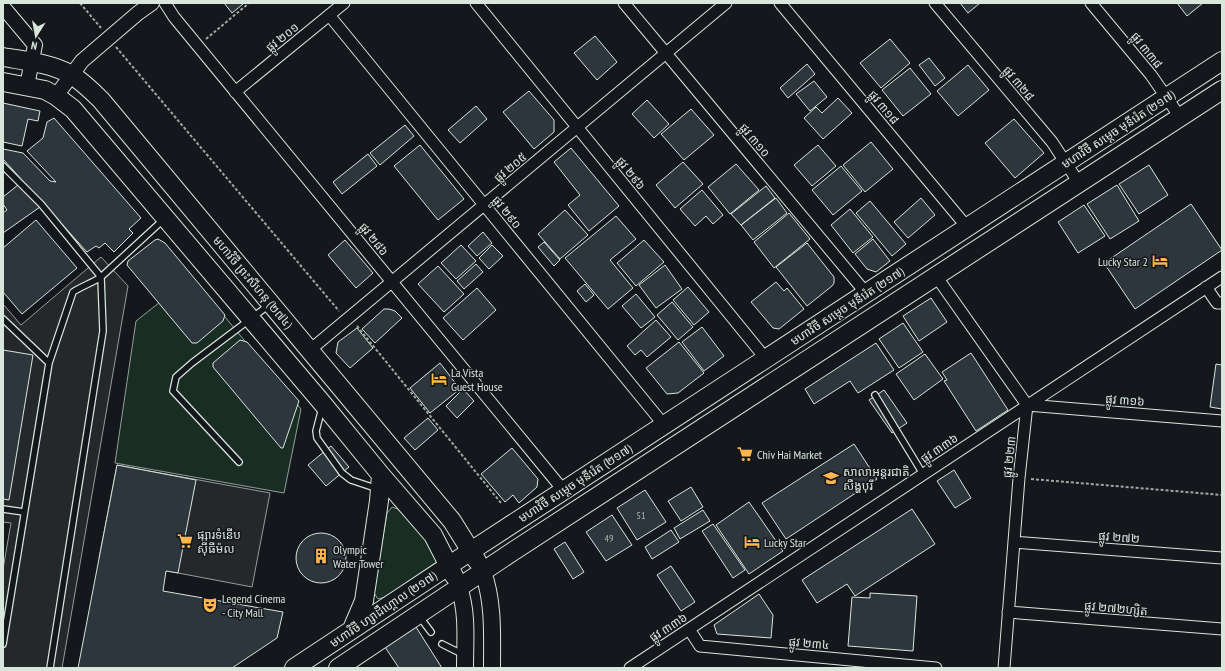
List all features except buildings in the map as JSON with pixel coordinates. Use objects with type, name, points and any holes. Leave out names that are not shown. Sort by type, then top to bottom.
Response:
[{"type":"main road","name":"មហាវិថី ព្រះសីហនុ (២៧៤)","points":[[3,57],[53,66],[71,75],[101,100],[452,521],[483,572]]},
{"type":"main road","name":"មហាវិថី សម្តេច មុនីរ៉េត (២១៧)","points":[[471,551],[1222,61]]},
{"type":"main road","name":"មហាវិថី ព្រះសីហនុ (២៧៤)","points":[[3,82],[45,90],[56,96],[73,109],[323,404],[380,483],[399,496],[433,536],[450,565],[459,587]]},
{"type":"main road","name":"មហាវិថី សម្តេច មុនីរ៉េត (២១៧)","points":[[483,572],[1222,90]]},
{"type":"main road","points":[[352,630],[364,601],[380,483]]},
{"type":"main road","name":"មហាវិថី ហ្សាដឹហ្គោល (២១៧)","points":[[294,668],[471,551]]},
{"type":"main road","name":"មហាវិថី ហ្សាដឹហ្គោល (២១៧)","points":[[338,668],[483,572]]},
{"type":"main road","points":[[483,572],[487,584],[492,613],[492,668]]},
{"type":"main road","points":[[459,587],[463,598],[466,616],[465,661]]},
{"type":"street","points":[[56,96],[82,61],[152,3]]},
{"type":"street","name":"ផ្លូវ ២៨៦","points":[[165,3],[174,17],[235,92],[564,491]]},
{"type":"street","name":"ផ្លូវ ២០១","points":[[235,92],[344,3]]},
{"type":"street","name":"ផ្លូវ ២៩៦","points":[[476,3],[766,359]]},
{"type":"street","name":"ផ្លូវ ៣១០","points":[[624,3],[866,293]]},
{"type":"street","name":"ផ្លូវ ២០៥","points":[[310,350],[726,3]]},
{"type":"street","name":"ផ្លូវ ៣១៨","points":[[780,3],[967,228]]},
{"type":"street","name":"ផ្លូវ ៣២៨","points":[[935,3],[1052,142],[1079,183]]},
{"type":"street","name":"ផ្លូវ ៣៣៨","points":[[1091,3],[1151,75],[1180,117]]},
{"type":"street","points":[[3,7],[35,45],[27,86]]},
{"type":"street","name":"ផ្លូវ ២៩០","points":[[330,15],[664,425]]},
{"type":"street","points":[[936,276],[1027,406]]},
{"type":"street","name":"ផ្លូវ ៣៣៦","points":[[630,668],[1222,276]]},
{"type":"street","points":[[1206,287],[1217,303],[1222,303]]},
{"type":"street","name":"ផ្លូវ ៣១៦","points":[[1027,406],[1222,421]]},
{"type":"street","name":"ផ្លូវ ២២៣","points":[[1004,668],[1019,478],[1027,406]]},
{"type":"street","name":"ផ្លូវ ២៧២","points":[[1014,542],[1222,558]]},
{"type":"street","name":"ផ្លូវ ២៧២ហ្សិត","points":[[1008,612],[1222,629]]},
{"type":"street","name":"ផ្លូវ ២៣៤","points":[[689,629],[700,646],[936,668]]},
{"type":"lane","points":[[3,166],[41,204],[101,277],[103,330],[50,668]]},
{"type":"lane","points":[[3,644],[49,363],[73,292],[83,285],[91,284],[101,277],[166,218]]},
{"type":"lane","points":[[239,462],[173,392],[176,377],[192,363],[271,304]]},
{"type":"lane","points":[[3,319],[49,363]]},
{"type":"lane","points":[[875,395],[923,474]]},
{"type":"lane","points":[[323,404],[316,431],[317,438],[342,473],[351,480],[380,483]]},
{"type":"lane","points":[[3,509],[24,512]]},
{"type":"lane","points":[[418,615],[431,632]]},
{"type":"lane","points":[[442,644],[458,652],[465,661]]},
{"type":"path","points":[[80,3],[348,318],[501,503]]},
{"type":"path","points":[[198,46],[249,3]]},
{"type":"path","points":[[1019,478],[1222,495]]},
{"type":"green space","points":[[192,277],[301,409],[284,493],[115,463],[136,321]]},
{"type":"green space","points":[[392,507],[401,510],[423,536],[438,561],[385,597],[378,599],[374,593],[387,513]]},
{"type":"shaded area","points":[[101,257],[128,286],[62,668],[3,668],[3,569],[11,523],[3,522],[3,304],[21,325]]},
{"type":"shaded area","points":[[117,465],[270,493],[252,587],[99,558]]},
{"type":"place","name":"Lucky Star 2","points":[[1160,261]]},
{"type":"place","name":"La Vista Guest House","points":[[439,379]]},
{"type":"place","name":"Chiv Hai Market","points":[[745,454]]},
{"type":"place","name":"សាលាអន្តរជាតិ សឹង្ហបុរី","points":[[831,478]]},
{"type":"place","name":"ផ្សារទំនើប ស៊ីធីម៉ល","points":[[185,541]]},
{"type":"place","name":"Lucky Star","points":[[752,542]]},
{"type":"place","name":"Olympic Water Tower","points":[[321,556]]},
{"type":"place","name":"Legend Cinema - City Mall","points":[[210,605]]}]
